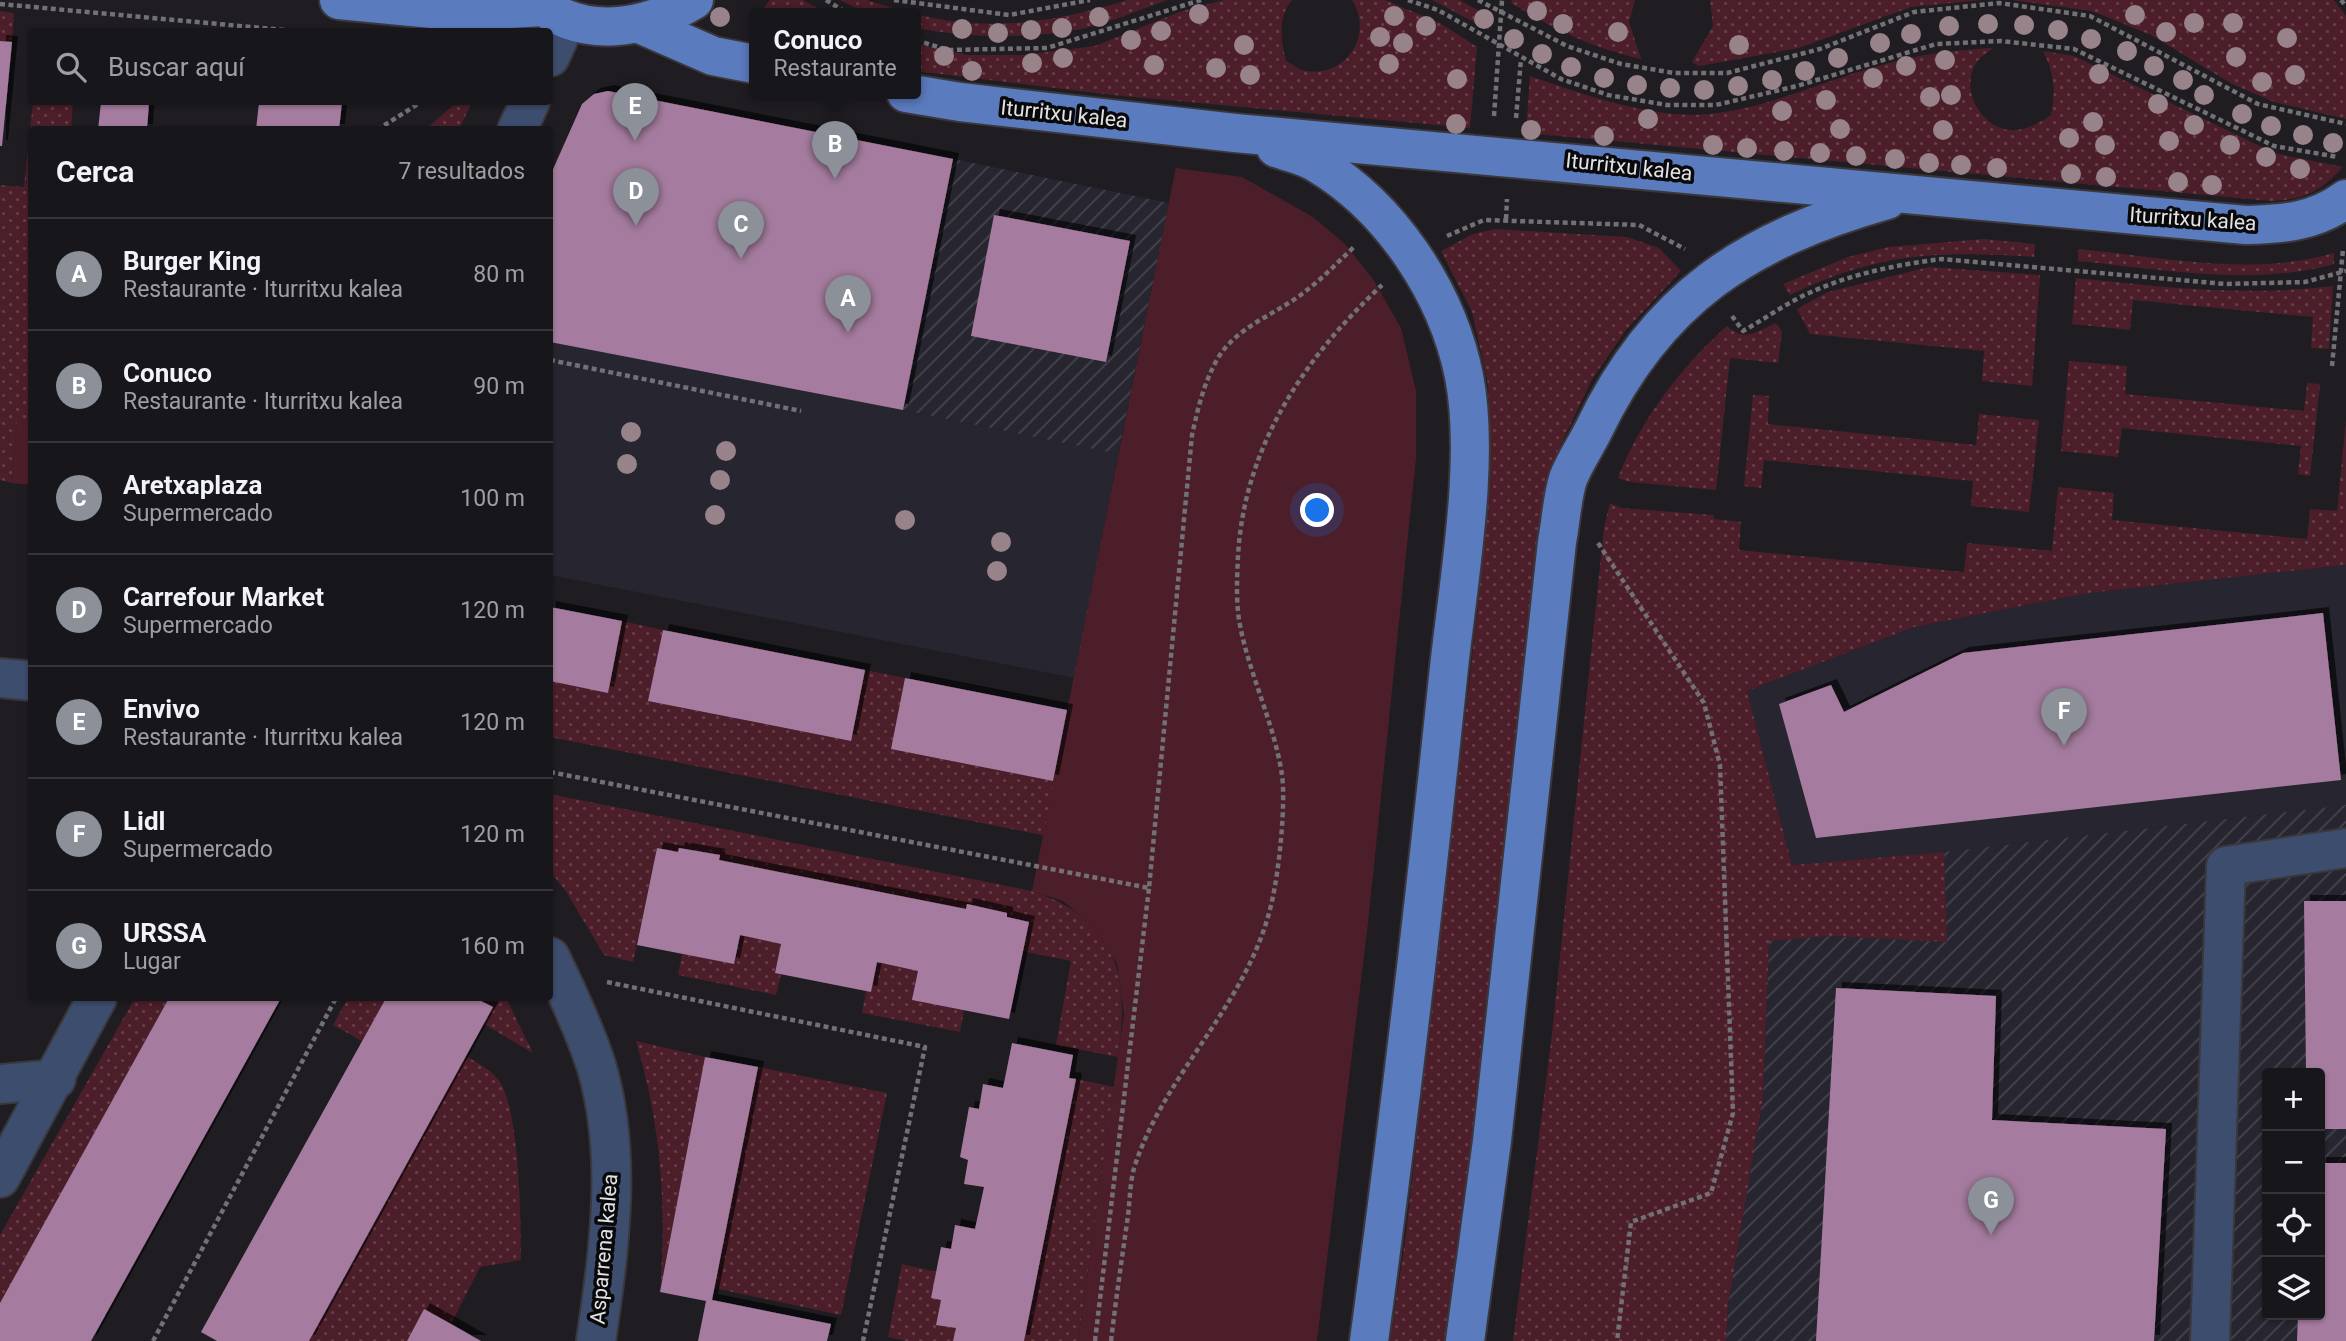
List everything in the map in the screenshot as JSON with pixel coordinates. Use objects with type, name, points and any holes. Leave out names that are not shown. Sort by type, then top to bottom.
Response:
[{"type":"main road","points":[[338,0],[463,12],[548,8],[617,28],[670,15],[694,0]]},
{"type":"main road","points":[[642,24],[713,56],[749,63]]},
{"type":"main road","name":"Iturritxu kalea","points":[[921,96],[1235,133],[1491,154],[2246,225],[2310,219],[2329,211],[2346,199]]},
{"type":"main road","points":[[1235,133],[1316,162],[1356,191],[1411,256],[1442,306],[1464,376],[1469,440],[1466,506],[1433,818],[1368,1341]]},
{"type":"main road","points":[[1465,1341],[1492,1140],[1557,542],[1569,478],[1606,404],[1650,337],[1708,281],[1746,255],[1787,235],[1840,214],[1906,195]]},
{"type":"street","points":[[548,8],[549,28]]},
{"type":"street","points":[[519,126],[529,105]]},
{"type":"street","points":[[0,678],[28,681]]},
{"type":"street","points":[[2210,1341],[2226,866],[2346,848]]},
{"type":"street","name":"Asparrena kalea","points":[[553,963],[572,1002],[596,1066],[610,1144],[609,1239],[596,1341]]},
{"type":"street","points":[[0,1178],[56,1079],[95,1001]]},
{"type":"street","points":[[0,1084],[56,1079]]},
{"type":"path","points":[[894,0],[1009,15],[1090,0]]},
{"type":"path","points":[[921,42],[948,50],[1047,48],[1201,0]]},
{"type":"path","points":[[1408,0],[1438,10],[1561,79],[1608,95],[1667,104],[1716,105],[1797,86],[1936,44],[2001,41],[2074,48],[2274,146],[2346,158]]},
{"type":"path","points":[[1478,0],[1567,46],[1620,64],[1674,73],[1727,73],[1820,49],[1914,12],[1999,3],[2091,16],[2258,104],[2346,124]]},
{"type":"path","points":[[1491,154],[1502,0]]},
{"type":"path","points":[[2341,0],[2346,6]]},
{"type":"path","points":[[0,4],[262,28]]},
{"type":"path","points":[[383,126],[416,105]]},
{"type":"path","points":[[1111,1341],[1135,1166],[1168,1096],[1218,1023],[1237,989],[1272,901],[1282,777],[1240,621],[1237,594],[1240,528],[1253,468],[1276,416],[1304,373],[1345,320],[1411,256],[1484,220],[1639,225],[1685,249],[1744,331],[1795,300],[1842,281],[1898,265],[1942,259],[2225,284],[2305,282],[2343,272]]},
{"type":"path","points":[[2332,366],[2343,272],[2344,237]]},
{"type":"path","points":[[1095,1341],[1149,888],[1192,435],[1202,393],[1219,356],[1242,330],[1274,314],[1307,290],[1359,242]]},
{"type":"path","points":[[553,361],[801,411]]},
{"type":"path","points":[[1596,540],[1704,703],[1720,765],[1733,1113],[1711,1193],[1631,1222],[1617,1341]]},
{"type":"path","points":[[553,773],[1149,888]]},
{"type":"path","points":[[596,980],[925,1047],[863,1341]]},
{"type":"path","points":[[153,1341],[334,1001]]},
{"type":"shaded area","points":[[770,0],[802,0],[818,8],[764,8]]},
{"type":"shaded area","points":[[840,0],[866,0],[894,8],[857,8]]},
{"type":"shaded area","points":[[1127,0],[1168,0],[1103,23],[1061,32],[998,36],[921,29],[921,15],[942,20],[995,24],[1048,19]]},
{"type":"shaded area","points":[[1224,0],[1292,0],[1282,22],[1286,61],[1306,71],[1321,71],[1344,60],[1358,39],[1358,13],[1352,0],[1385,0],[1440,23],[1477,47],[1470,128],[1113,95],[921,72],[921,45],[968,55],[1023,55],[1095,46],[1182,11]]},
{"type":"shaded area","points":[[1432,0],[1459,0],[1491,17],[1489,30]]},
{"type":"shaded area","points":[[1512,0],[1635,0],[1629,22],[1641,59],[1574,37],[1511,3]]},
{"type":"shaded area","points":[[1710,0],[1982,0],[1911,7],[1799,48],[1699,66],[1692,62],[1713,26]]},
{"type":"shaded area","points":[[2012,0],[2334,0],[2346,16],[2346,119],[2274,102],[2232,84],[2151,35],[2092,11]]},
{"type":"shaded area","points":[[0,11],[14,13],[12,42],[0,41]]},
{"type":"shaded area","points":[[1993,48],[1976,63],[1970,84],[1976,105],[1982,114],[1999,127],[2010,130],[2027,128],[2051,115],[2053,82],[2043,51],[2074,56],[2274,153],[2343,167],[2311,193],[2271,201],[1526,133],[1530,76],[1622,105],[1671,114],[1695,115],[1760,104],[1910,58]]},
{"type":"shaded area","points":[[608,91],[953,159],[903,410],[1118,454],[1075,678],[553,576],[553,169],[582,104],[594,94]]},
{"type":"shaded area","points":[[33,105],[73,105],[71,126],[30,126]]},
{"type":"shaded area","points":[[454,105],[471,105],[460,126],[429,126]]},
{"type":"shaded area","points":[[28,149],[28,422],[17,421],[12,483],[0,480],[0,185],[24,187]]},
{"type":"shaded area","points":[[953,159],[1169,203],[1118,454],[903,410]]},
{"type":"shaded area","points":[[1176,168],[1105,854],[1042,835],[553,738],[553,682],[608,692],[622,621],[663,630],[649,701],[850,741],[865,670],[905,678],[891,749],[1053,781]]},
{"type":"shaded area","points":[[1176,168],[1242,177],[1313,217],[1345,244],[1373,279],[1401,328],[1416,391],[1416,458],[1368,923],[1317,1341],[1078,1341],[1124,1014],[1117,963],[1093,926],[1063,901],[1032,891]]},
{"type":"shaded area","points":[[1495,229],[1627,237],[1659,248],[1681,271],[1626,330],[1591,381],[1557,453],[1543,520],[1517,784],[1449,1341],[1390,1341],[1405,1241],[1478,605],[1490,457],[1488,384],[1472,312],[1441,251],[1473,234]]},
{"type":"shaded area","points":[[1984,239],[2035,244],[2034,257],[1967,254],[1909,258],[1853,270],[1790,295],[1783,284],[1848,257],[1889,247]]},
{"type":"shaded area","points":[[2078,249],[2239,264],[2271,264],[2334,253],[2334,264],[2271,274],[2206,274],[2078,261]]},
{"type":"shaded area","points":[[1929,267],[2040,275],[2032,386],[1982,381],[1984,351],[1810,334],[1797,309],[1828,292]]},
{"type":"shaded area","points":[[2076,278],[2236,291],[2333,286],[2329,349],[2311,348],[2313,317],[2133,300],[2130,330],[2072,324]]},
{"type":"shaded area","points":[[1776,323],[1782,331],[1778,363],[1730,358],[1716,490],[1630,482],[1618,478],[1650,415],[1678,377],[1710,342],[1727,326],[1739,334],[1751,334]]},
{"type":"shaded area","points":[[2069,361],[2127,366],[2125,394],[2304,411],[2307,383],[2320,384],[2310,476],[2298,474],[2301,446],[2122,428],[2118,457],[2061,451]]},
{"type":"shaded area","points":[[1753,395],[1769,396],[1768,424],[1976,445],[1979,414],[2039,420],[2029,512],[1971,506],[1973,481],[1764,460],[1761,488],[1744,486]]},
{"type":"shaded area","points":[[2346,419],[2346,565],[2088,593],[1914,627],[1747,691],[1792,865],[1944,852],[1947,942],[1831,936],[1769,941],[1763,1096],[1728,1305],[1726,1341],[1513,1341],[1552,1034],[1604,527],[1610,503],[1621,508],[1714,515],[1714,519],[1741,522],[1739,550],[1964,572],[1967,543],[2052,551],[2058,487],[2114,493],[2112,520],[2307,539],[2310,509],[2337,511]]},
{"type":"shaded area","points":[[17,421],[28,422],[28,485],[12,483]]},
{"type":"shaded area","points":[[2346,565],[2346,805],[1944,852],[1792,865],[1747,691],[1914,627],[2088,593]]},
{"type":"shaded area","points":[[553,795],[1032,891],[1061,903],[1083,918],[1100,935],[1112,954],[1119,976],[1122,1001],[1118,1057],[1056,1045],[1071,961],[1022,951],[1007,913],[967,905],[966,909],[719,860],[719,855],[680,848],[678,852],[657,848],[633,962],[604,955],[553,875]]},
{"type":"shaded area","points":[[2346,805],[2346,1341],[1726,1341],[1728,1305],[1763,1096],[1769,941],[1831,936],[1946,942],[1944,852]]},
{"type":"shaded area","points":[[740,935],[781,944],[775,972],[781,974],[776,995],[678,975],[682,954],[734,964]]},
{"type":"shaded area","points":[[877,962],[918,971],[913,1000],[964,1010],[960,1032],[862,1013],[866,991],[871,991]]},
{"type":"shaded area","points":[[133,1001],[167,1001],[0,1303],[0,1235]]},
{"type":"shaded area","points":[[346,1001],[384,1001],[362,1041],[333,1025]]},
{"type":"shaded area","points":[[481,1001],[507,1001],[533,1053],[484,1024],[493,1007]]},
{"type":"shaded area","points":[[636,1041],[705,1057],[660,1292],[663,1228],[660,1165],[651,1103]]},
{"type":"shaded area","points":[[466,1056],[497,1078],[505,1092],[518,1165],[521,1260],[480,1267],[451,1324],[424,1309],[407,1341],[309,1341]]},
{"type":"shaded area","points":[[758,1067],[887,1093],[841,1315],[714,1288]]},
{"type":"shaded area","points":[[1076,1079],[1114,1087],[1078,1341],[1024,1341]]},
{"type":"shaded area","points":[[902,1264],[937,1272],[932,1298],[941,1300],[936,1324],[956,1328],[953,1341],[906,1341],[888,1337]]},
{"type":"building","points":[[0,41],[12,42],[2,146],[0,146]]},
{"type":"building","points":[[608,91],[953,159],[903,410],[553,343],[553,169],[582,104],[594,94]]},
{"type":"building","points":[[101,105],[149,105],[147,126],[98,126]]},
{"type":"building","points":[[259,105],[342,105],[339,126],[256,126]]},
{"type":"building","points":[[994,215],[1130,241],[1106,362],[971,336]]},
{"type":"building","points":[[553,608],[622,621],[608,693],[553,682]]},
{"type":"building","points":[[2323,613],[2341,780],[1816,838],[1779,704],[1831,685],[1844,712],[1963,653]]},
{"type":"building","points":[[663,630],[865,670],[851,741],[648,701]]},
{"type":"building","points":[[905,678],[1067,710],[1053,781],[891,749]]},
{"type":"building","points":[[657,848],[678,852],[679,848],[720,855],[719,860],[966,909],[967,904],[1007,913],[1007,917],[1029,922],[1009,1019],[912,1000],[918,971],[877,962],[871,992],[775,973],[781,944],[740,935],[734,964],[637,945]]},
{"type":"building","points":[[2304,901],[2346,901],[2346,1129],[2325,1129],[2325,1068],[2306,1068]]},
{"type":"building","points":[[1836,988],[1996,996],[1992,1120],[2166,1129],[2154,1341],[1816,1341]]},
{"type":"building","points":[[167,1001],[279,1001],[91,1341],[0,1341],[0,1303]]},
{"type":"building","points":[[384,1001],[481,1001],[493,1007],[309,1341],[217,1341],[201,1332]]},
{"type":"building","points":[[1012,1043],[1073,1055],[1069,1078],[1076,1079],[1024,1341],[953,1341],[956,1328],[936,1325],[941,1300],[931,1298],[941,1247],[951,1249],[955,1225],[975,1229],[984,1187],[964,1184],[968,1160],[960,1157],[969,1107],[979,1109],[983,1084],[1003,1088]]},
{"type":"building","points":[[705,1057],[758,1067],[712,1300],[831,1324],[827,1341],[698,1341],[706,1301],[660,1292]]},
{"type":"building","points":[[2325,1163],[2346,1163],[2346,1341],[2297,1341],[2298,1320],[2325,1320]]},
{"type":"building","points":[[424,1309],[451,1324],[481,1341],[407,1341]]},
{"type":"place","name":"Envivo","points":[[635,141]]},
{"type":"place","name":"Conuco","points":[[835,179]]},
{"type":"place","name":"Carrefour Market","points":[[636,226]]},
{"type":"place","name":"Aretxaplaza","points":[[741,259]]},
{"type":"place","name":"Burger King","points":[[848,333]]},
{"type":"place","name":"Lidl","points":[[2064,746]]},
{"type":"place","name":"URSSA","points":[[1991,1235]]}]
